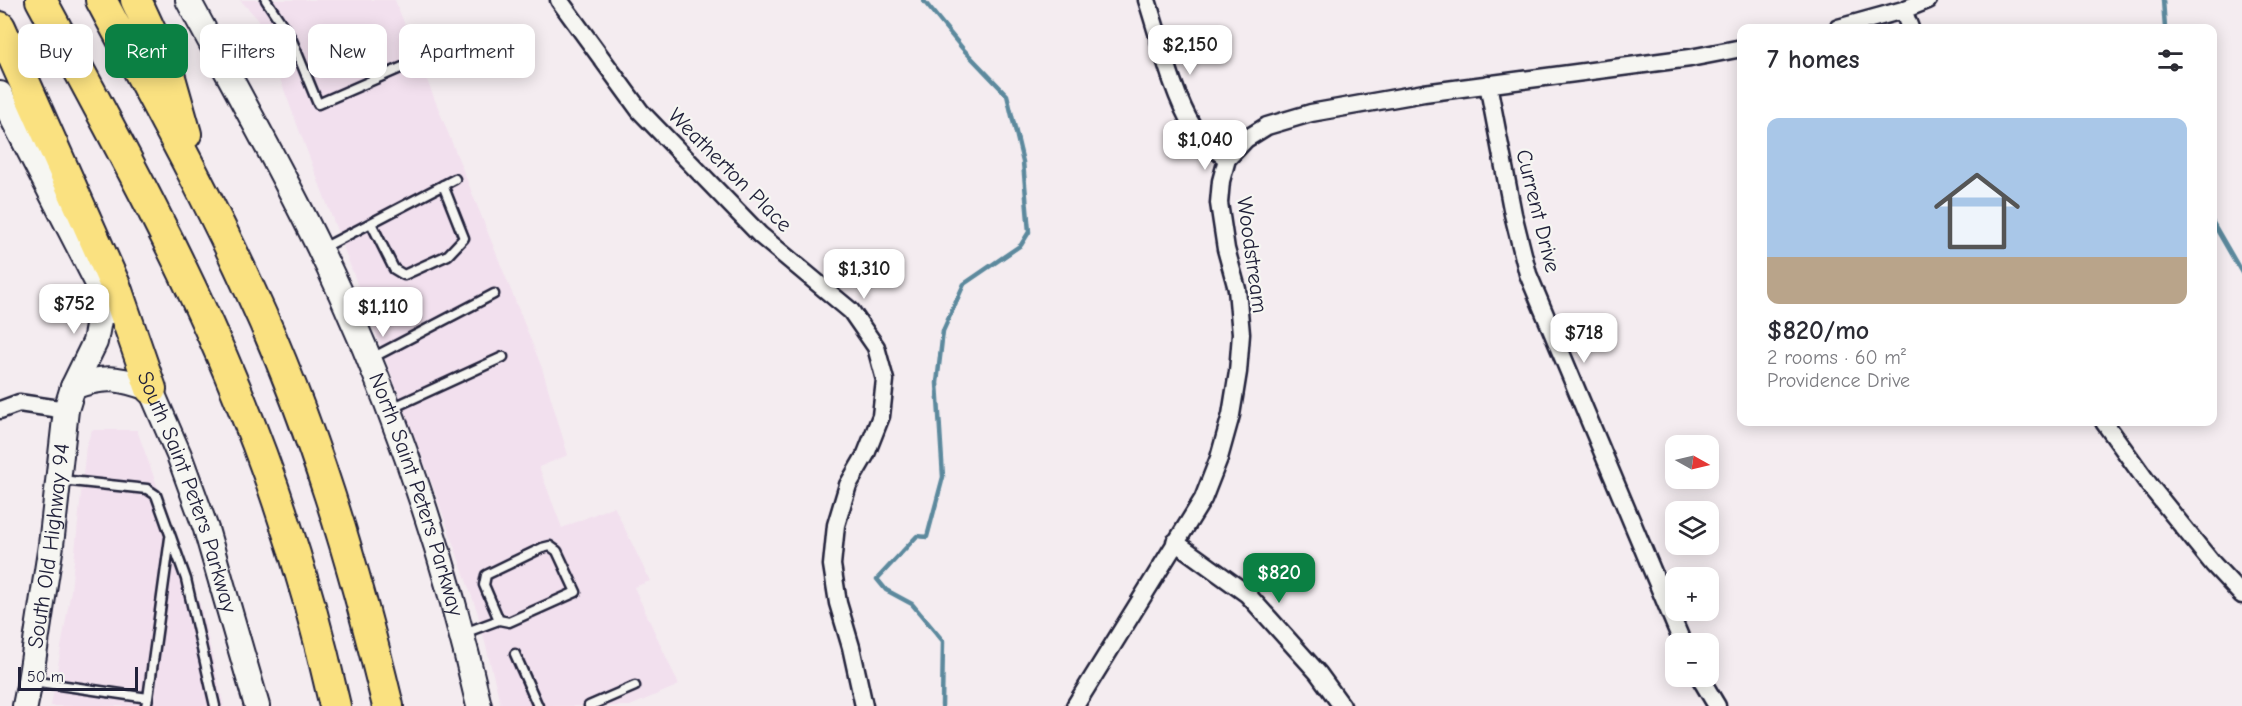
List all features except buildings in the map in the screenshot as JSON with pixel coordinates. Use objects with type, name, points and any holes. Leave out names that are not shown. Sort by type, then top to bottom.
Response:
[{"type":"highway","points":[[41,0],[156,214],[237,391],[269,476],[298,565],[324,656],[335,706]]},
{"type":"highway","points":[[101,0],[200,186],[251,291],[286,375],[317,457],[354,572],[388,706]]},
{"type":"highway","points":[[136,0],[167,67],[200,186]]},
{"type":"highway","points":[[0,27],[115,285],[151,389]]},
{"type":"main road","name":"North Saint Peters Parkway","points":[[188,0],[300,208],[369,359],[430,525],[479,706]]},
{"type":"main road","name":"South Saint Peters Parkway","points":[[0,94],[151,389],[206,529],[257,706]]},
{"type":"main road","name":"South Old Highway 94","points":[[25,706],[51,545],[66,410],[73,387],[94,342],[99,320],[101,289]]},
{"type":"main road","points":[[73,387],[94,379],[110,378],[127,380],[151,389]]},
{"type":"street","name":"Weatherton Place","points":[[559,0],[640,111],[760,235],[851,311],[876,347],[885,380],[881,416],[866,454],[848,485],[836,525],[832,565],[840,612],[851,647],[864,706]]},
{"type":"street","points":[[1147,0],[1176,89],[1192,127],[1200,137],[1227,159],[1246,139],[1267,126],[1311,113],[1368,101],[1690,58],[1737,49]]},
{"type":"street","points":[[1852,24],[1903,10],[1928,0]]},
{"type":"street","points":[[1903,10],[1908,24]]},
{"type":"street","name":"Current Drive","points":[[1488,84],[1513,214],[1528,274],[1678,633]]},
{"type":"street","name":"Woodstream","points":[[1075,706],[1203,499],[1219,458],[1231,415],[1241,334],[1237,289],[1226,249],[1219,203],[1221,181],[1227,159]]},
{"type":"street","points":[[0,410],[20,403],[66,410]]},
{"type":"street","points":[[2107,426],[2156,494],[2213,564],[2242,595]]},
{"type":"street","points":[[1175,542],[1247,594],[1318,673],[1342,706]]},
{"type":"street","points":[[1706,687],[1717,706]]},
{"type":"lane","points":[[266,0],[291,38],[318,104],[399,69]]},
{"type":"lane","points":[[320,249],[455,179]]},
{"type":"lane","points":[[371,223],[394,269],[404,275],[448,255],[464,238],[443,185]]},
{"type":"lane","points":[[369,359],[494,294]]},
{"type":"lane","points":[[389,410],[503,357]]},
{"type":"lane","points":[[58,480],[147,489],[156,495],[186,579],[215,706]]},
{"type":"lane","points":[[30,681],[147,702],[170,534]]},
{"type":"lane","points":[[461,634],[499,620],[510,622],[576,592],[558,550],[550,546],[542,548],[486,574],[484,585],[499,620]]},
{"type":"lane","points":[[515,654],[538,706]]},
{"type":"lane","points":[[589,706],[635,686]]},
{"type":"shaded area","points":[[240,0],[395,0],[405,24],[399,24],[399,78],[426,78],[542,368],[568,455],[539,467],[562,528],[614,506],[650,581],[634,587],[679,685],[630,706],[501,706],[478,614],[429,475],[280,78],[296,78],[296,24],[259,24],[257,18]]},
{"type":"shaded area","points":[[92,430],[137,430],[201,608],[224,706],[51,706],[71,590],[86,446]]},
{"type":"waterway","points":[[923,0],[963,49],[1007,95],[1023,162],[1029,232],[1021,245],[964,284],[943,331],[937,383],[943,477],[927,537],[917,536],[877,579],[886,590],[912,604],[943,641],[942,706]]},
{"type":"waterway","points":[[2163,0],[2165,24]]},
{"type":"waterway","points":[[2217,230],[2242,273]]}]
